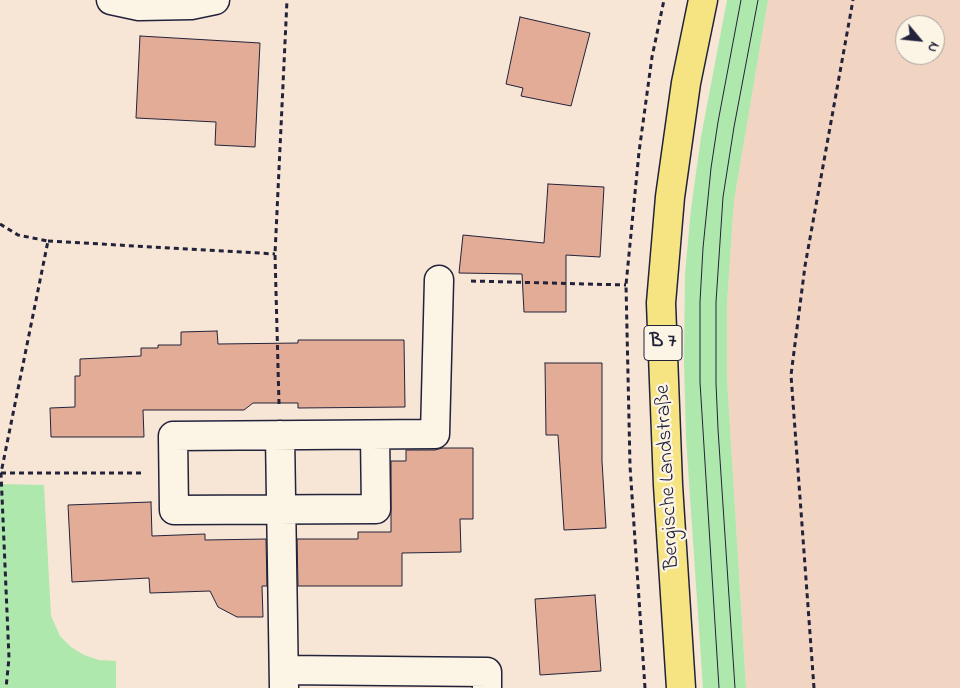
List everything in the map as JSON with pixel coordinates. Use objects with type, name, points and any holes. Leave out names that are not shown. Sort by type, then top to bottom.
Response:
[{"type":"main road","name":"Bergische Landstraße","points":[[681,688],[668,485],[661,303],[674,168],[686,83],[703,0]]},
{"type":"street","points":[[112,0],[139,6],[192,5],[215,0]]},
{"type":"street","points":[[375,435],[376,509],[174,510],[172,436],[435,434],[439,280]]},
{"type":"street","points":[[280,435],[284,679],[487,680]]},
{"type":"path","points":[[280,435],[275,254],[287,0]]},
{"type":"path","points":[[814,688],[792,376],[805,266],[853,0]]},
{"type":"path","points":[[0,224],[18,235],[48,241],[275,254]]},
{"type":"path","points":[[6,688],[10,658],[1,473],[48,241]]},
{"type":"path","points":[[439,280],[626,285]]},
{"type":"path","points":[[1,473],[174,474]]},
{"type":"shaded area","points":[[768,0],[960,0],[960,688],[746,688],[727,378],[727,304],[734,201]]},
{"type":"green space","points":[[727,0],[768,0],[734,201],[727,304],[727,378],[746,688],[703,688],[686,438],[684,362],[685,274],[691,209],[701,137]]},
{"type":"green space","points":[[0,484],[44,485],[51,616],[60,636],[71,647],[84,655],[99,660],[116,661],[116,688],[0,688]]},
{"type":"building","points":[[520,17],[590,33],[571,106],[521,96],[523,88],[506,84]]},
{"type":"building","points":[[140,36],[260,43],[255,147],[215,145],[216,122],[136,118]]},
{"type":"building","points":[[548,184],[604,187],[600,257],[566,255],[566,312],[524,312],[522,274],[459,273],[463,235],[544,243]]},
{"type":"building","points":[[217,331],[218,344],[298,343],[298,340],[404,340],[405,407],[298,408],[298,403],[253,403],[244,410],[143,410],[144,437],[51,437],[50,408],[75,407],[75,376],[80,376],[80,359],[141,356],[141,348],[158,348],[158,345],[181,345],[181,332]]},
{"type":"building","points":[[545,363],[602,363],[602,461],[606,528],[564,530],[558,435],[546,435]]},
{"type":"building","points":[[442,448],[473,448],[473,519],[460,519],[461,552],[402,553],[402,586],[298,586],[297,539],[358,539],[358,532],[391,532],[391,461],[406,461],[406,450],[435,450]]},
{"type":"building","points":[[151,502],[152,536],[205,534],[205,540],[266,539],[267,586],[262,586],[263,617],[237,617],[218,607],[210,591],[150,593],[149,578],[72,582],[68,505]]},
{"type":"building","points":[[595,595],[601,671],[540,675],[535,599]]},
{"type":"tram line","points":[[719,688],[700,382],[700,302],[711,168],[741,0]]},
{"type":"tram line","points":[[735,688],[718,429],[716,302],[723,197],[758,0]]}]
